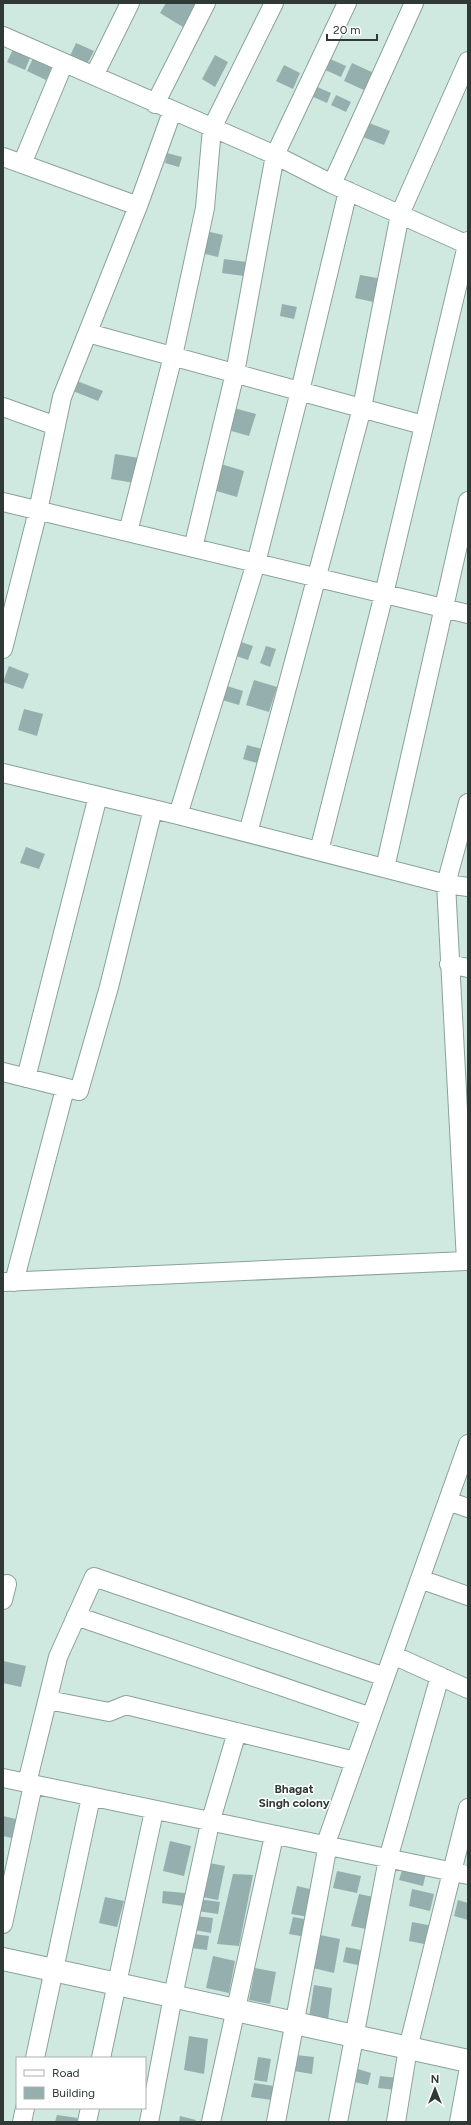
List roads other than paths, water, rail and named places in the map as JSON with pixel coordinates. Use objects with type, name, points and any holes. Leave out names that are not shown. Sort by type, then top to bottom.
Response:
[{"type":"street","points":[[94,76],[130,3]]},
{"type":"street","points":[[155,104],[206,3]]},
{"type":"street","points":[[128,532],[173,356],[205,208],[212,128],[274,3]]},
{"type":"street","points":[[193,548],[235,373],[275,155],[347,3]]},
{"type":"street","points":[[178,815],[256,563],[300,391],[340,188],[414,3]]},
{"type":"street","points":[[3,36],[172,112],[275,155],[340,188],[467,243],[384,594],[319,851]]},
{"type":"street","points":[[248,833],[362,408],[400,214],[468,61]]},
{"type":"street","points":[[22,164],[64,63]]},
{"type":"street","points":[[3,650],[38,511],[62,397],[138,206],[172,112]]},
{"type":"street","points":[[3,157],[138,206]]},
{"type":"street","points":[[88,333],[423,425]]},
{"type":"street","points":[[3,407],[56,426]]},
{"type":"street","points":[[385,868],[442,608],[468,501]]},
{"type":"street","points":[[3,502],[468,614]]},
{"type":"street","points":[[3,774],[178,815],[446,884],[468,887]]},
{"type":"street","points":[[26,1078],[98,796]]},
{"type":"street","points":[[65,1089],[8,1282],[467,1261],[449,964],[446,884],[468,803]]},
{"type":"street","points":[[3,1072],[65,1089],[79,1091],[109,987],[152,809]]},
{"type":"street","points":[[449,964],[468,968]]},
{"type":"street","points":[[276,2122],[293,2023],[326,1855],[325,1846],[468,1444]]},
{"type":"street","points":[[448,1501],[468,1508]]},
{"type":"street","points":[[3,1924],[30,1784],[58,1657],[94,1578],[385,1677]]},
{"type":"street","points":[[420,1579],[468,1596]]},
{"type":"street","points":[[76,1616],[371,1717]]},
{"type":"street","points":[[393,1655],[468,1689]]},
{"type":"street","points":[[338,2122],[388,1859],[440,1676]]},
{"type":"street","points":[[48,1700],[109,1712],[126,1706],[355,1761]]},
{"type":"street","points":[[149,2122],[173,1996],[210,1823],[237,1732]]},
{"type":"street","points":[[3,1778],[210,1823],[461,1874]]},
{"type":"street","points":[[35,2057],[91,1797]]},
{"type":"street","points":[[396,2122],[408,2048],[461,1874],[468,1808]]},
{"type":"street","points":[[101,2057],[154,1811]]},
{"type":"street","points":[[211,2122],[274,1836]]},
{"type":"street","points":[[3,1959],[468,2061]]},
{"type":"street","points":[[459,2122],[468,2073]]},
{"type":"street","points":[[22,2122],[25,2109]]},
{"type":"street","points":[[87,2122],[90,2109]]},
{"type":"district","name":"Bhagat Singh colony","points":[[294,1796]]}]
